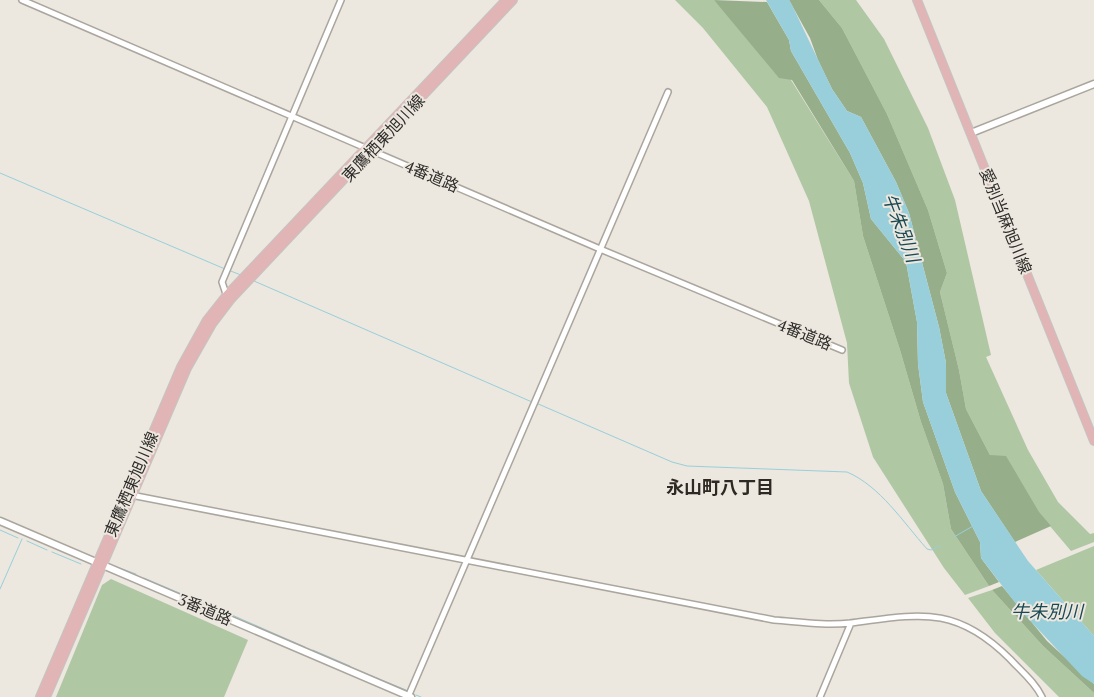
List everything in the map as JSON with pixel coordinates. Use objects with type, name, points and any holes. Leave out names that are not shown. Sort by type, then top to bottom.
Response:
[{"type":"main road","name":"東鷹栖東旭川線","points":[[369,149],[506,0]]},
{"type":"main road","name":"東鷹栖東旭川線","points":[[46,697],[129,495],[187,368],[228,299],[513,0]]},
{"type":"main road","name":"愛別当麻旭川線","points":[[918,0],[1094,441]]},
{"type":"main road","name":"東鷹栖東旭川線","points":[[40,697],[100,564]]},
{"type":"street","name":"4番道路","points":[[22,0],[600,249],[842,350]]},
{"type":"street","points":[[228,299],[222,282],[228,266],[341,0]]},
{"type":"street","points":[[971,133],[1094,84]]},
{"type":"street","points":[[409,697],[466,560],[668,92]]},
{"type":"street","points":[[129,495],[774,620],[825,624],[919,615],[960,623],[995,644],[1029,679],[1042,697]]},
{"type":"street","name":"3番道路","points":[[0,522],[409,697]]},
{"type":"street","points":[[820,697],[851,623]]},
{"type":"green space","points":[[675,0],[714,0],[791,80],[854,181],[863,236],[921,422],[943,484],[951,529],[989,586],[965,595],[944,568],[873,457],[849,383],[847,343],[809,201],[767,107],[703,28]]},
{"type":"green space","points":[[714,0],[767,2],[789,40],[791,51],[850,153],[863,183],[871,219],[906,262],[917,322],[918,364],[923,402],[955,492],[980,542],[981,558],[999,582],[989,586],[951,529],[943,484],[921,422],[863,236],[854,181],[792,80],[779,78]]},
{"type":"green space","points":[[789,0],[819,0],[842,28],[887,114],[928,210],[947,273],[940,292],[959,370],[966,409],[990,455],[1006,456],[1039,512],[1051,526],[1015,542],[981,491],[946,393],[946,363],[939,327],[909,213],[896,182],[861,117],[847,111],[832,89],[810,38]]},
{"type":"green space","points":[[819,0],[856,0],[884,39],[928,128],[955,200],[991,355],[986,357],[1028,450],[1058,502],[1090,534],[1094,533],[1094,542],[1071,551],[990,455],[966,409],[959,370],[940,292],[947,273],[928,210],[887,114],[842,28]]},
{"type":"green space","points":[[1094,546],[1094,636],[1036,570]]},
{"type":"green space","points":[[111,579],[248,640],[224,697],[56,697],[102,585]]},
{"type":"green space","points":[[1002,586],[1047,641],[1094,684],[1094,693],[1043,646],[992,590]]},
{"type":"green space","points":[[992,590],[1043,646],[1094,693],[1094,697],[1059,697],[995,633],[968,598]]},
{"type":"water","name":"牛朱別川","points":[[766,0],[789,0],[832,89],[847,111],[861,117],[896,182],[909,213],[939,327],[946,363],[946,393],[981,491],[1028,561],[1094,636],[1094,684],[1082,676],[1023,613],[981,558],[980,542],[955,492],[923,402],[918,364],[917,322],[906,262],[871,219],[863,183],[850,153],[791,51],[789,40]]},
{"type":"waterway","points":[[0,173],[225,269]]},
{"type":"waterway","points":[[228,270],[241,275]]},
{"type":"waterway","points":[[254,281],[532,402]]},
{"type":"waterway","points":[[536,403],[672,462],[687,466],[847,472],[859,478],[880,495],[927,549],[931,550],[940,546]]},
{"type":"waterway","points":[[954,537],[973,526]]},
{"type":"waterway","points":[[0,530],[18,538]]},
{"type":"waterway","points":[[0,589],[22,539]]},
{"type":"waterway","points":[[27,541],[47,550]]},
{"type":"waterway","points":[[52,552],[81,564]]},
{"type":"waterway","points":[[117,567],[136,574]]},
{"type":"waterway","points":[[144,578],[224,612]]},
{"type":"waterway","points":[[232,615],[305,647]]},
{"type":"waterway","points":[[313,650],[350,666]]},
{"type":"waterway","points":[[357,670],[406,690]]},
{"type":"waterway","points":[[416,695],[421,697]]},
{"type":"district","name":"永山町八丁目","points":[[720,488]]}]
